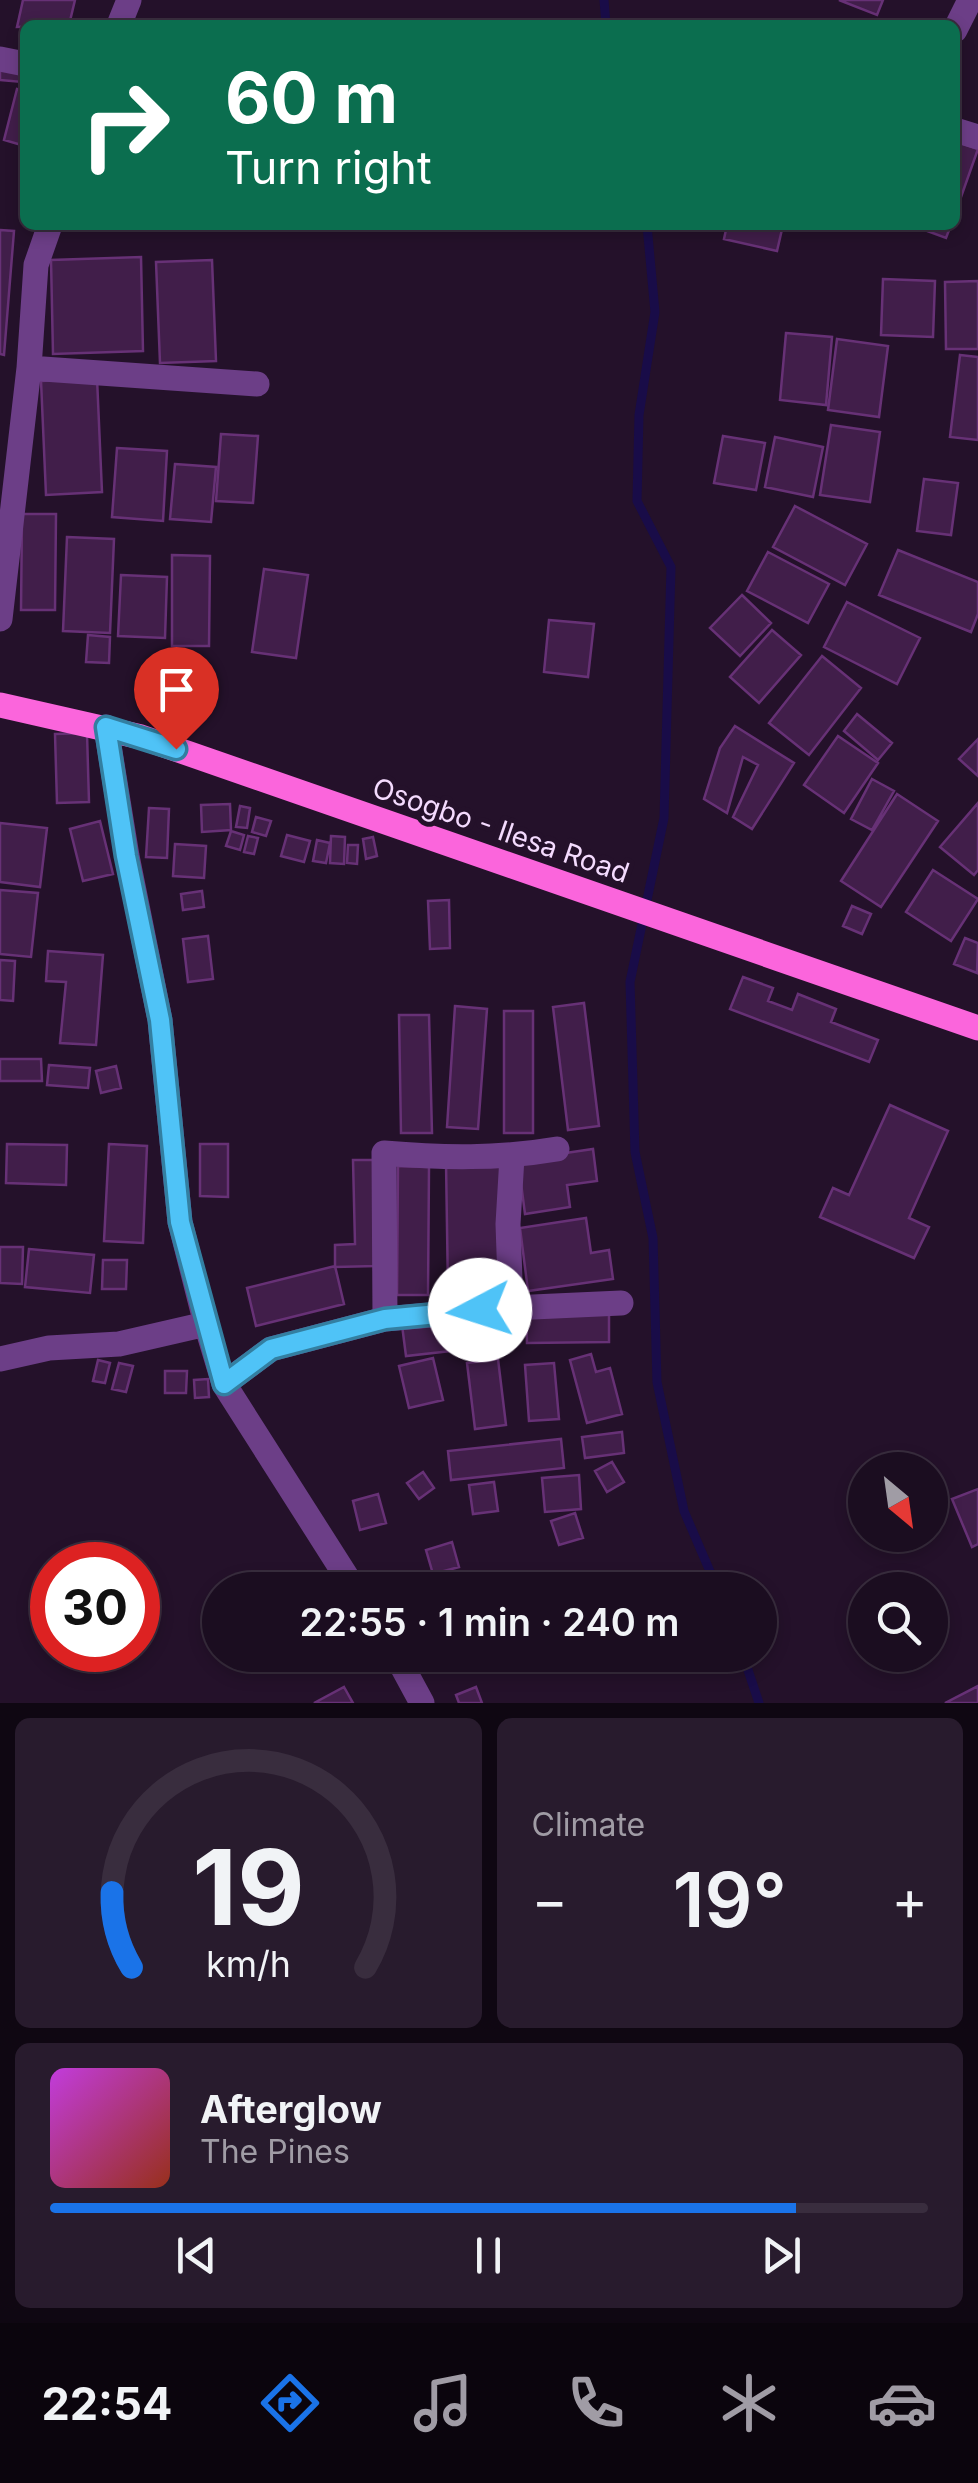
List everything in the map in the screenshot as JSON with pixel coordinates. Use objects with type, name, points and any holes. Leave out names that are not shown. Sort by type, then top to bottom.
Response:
[{"type":"main road","name":"Osogbo - Ilesa Road","points":[[0,705],[106,727],[978,1028]]},
{"type":"street","points":[[0,619],[29,368],[36,265],[48,230]]},
{"type":"street","points":[[29,368],[256,384]]},
{"type":"street","points":[[106,727],[126,856],[160,1020],[180,1222],[206,1324],[224,1384],[344,1572]]},
{"type":"street","points":[[385,1319],[384,1153],[512,1157],[557,1149]]},
{"type":"street","points":[[511,1308],[508,1224],[512,1157]]},
{"type":"street","points":[[224,1384],[271,1349],[385,1319],[621,1303]]},
{"type":"street","points":[[0,1359],[49,1348],[119,1344],[206,1324]]},
{"type":"street","points":[[405,1672],[422,1703]]},
{"type":"building","points":[[23,0],[75,0],[70,20],[20,20],[17,27]]},
{"type":"building","points":[[839,0],[883,0],[877,15]]},
{"type":"building","points":[[0,61],[20,64],[20,82],[0,80]]},
{"type":"building","points":[[17,89],[20,90],[20,145],[4,140]]},
{"type":"building","points":[[960,143],[978,149],[960,200]]},
{"type":"building","points":[[0,230],[14,231],[4,355],[0,354]]},
{"type":"building","points":[[726,230],[782,230],[777,251],[724,239]]},
{"type":"building","points":[[924,230],[949,230],[946,238]]},
{"type":"building","points":[[141,257],[143,351],[53,354],[51,260]]},
{"type":"building","points":[[212,260],[216,361],[160,363],[156,262]]},
{"type":"building","points":[[883,279],[935,281],[933,337],[881,335]]},
{"type":"building","points":[[978,281],[978,349],[946,349],[945,282]]},
{"type":"building","points":[[786,333],[832,337],[826,405],[780,400]]},
{"type":"building","points":[[837,339],[888,346],[879,417],[828,410]]},
{"type":"building","points":[[960,355],[978,357],[978,440],[950,437]]},
{"type":"building","points":[[97,378],[102,492],[46,495],[41,381]]},
{"type":"building","points":[[831,425],[880,432],[870,502],[820,495]]},
{"type":"building","points":[[221,434],[258,436],[253,503],[216,501]]},
{"type":"building","points":[[723,436],[765,443],[756,490],[714,483]]},
{"type":"building","points":[[775,437],[823,447],[813,497],[765,487]]},
{"type":"building","points":[[117,448],[167,451],[163,521],[112,517]]},
{"type":"building","points":[[175,464],[216,467],[211,522],[170,519]]},
{"type":"building","points":[[924,479],[958,483],[951,535],[917,531]]},
{"type":"building","points":[[795,506],[867,544],[845,585],[773,547]]},
{"type":"building","points":[[22,514],[56,514],[55,610],[21,610]]},
{"type":"building","points":[[67,537],[114,539],[110,633],[63,631]]},
{"type":"building","points":[[898,550],[978,582],[978,614],[971,632],[879,595]]},
{"type":"building","points":[[768,552],[829,584],[808,623],[747,591]]},
{"type":"building","points":[[172,555],[210,556],[209,646],[172,646]]},
{"type":"building","points":[[264,569],[308,575],[296,658],[252,652]]},
{"type":"building","points":[[121,575],[167,577],[165,638],[118,636]]},
{"type":"building","points":[[742,595],[771,623],[740,656],[710,628]]},
{"type":"building","points":[[847,602],[920,638],[897,684],[824,647]]},
{"type":"building","points":[[549,620],[594,624],[588,677],[544,672]]},
{"type":"building","points":[[772,630],[801,655],[759,703],[730,677]]},
{"type":"building","points":[[88,635],[110,637],[109,663],[86,662]]},
{"type":"building","points":[[822,656],[861,688],[809,755],[769,723]]},
{"type":"building","points":[[857,714],[892,743],[878,760],[844,731]]},
{"type":"building","points":[[735,726],[794,763],[752,829],[733,817],[758,765],[743,757],[727,813],[704,799],[720,748]]},
{"type":"building","points":[[87,733],[89,802],[57,803],[55,734]]},
{"type":"building","points":[[838,736],[878,763],[844,813],[804,785]]},
{"type":"building","points":[[978,739],[978,776],[959,759]]},
{"type":"building","points":[[872,779],[894,791],[872,830],[851,819]]},
{"type":"building","points":[[897,794],[938,821],[881,907],[841,881]]},
{"type":"building","points":[[978,803],[978,870],[974,875],[940,847]]},
{"type":"building","points":[[230,804],[231,830],[202,832],[201,805]]},
{"type":"building","points":[[240,806],[250,808],[247,828],[236,827]]},
{"type":"building","points":[[149,808],[169,809],[167,858],[146,857]]},
{"type":"building","points":[[256,817],[271,821],[266,836],[252,832]]},
{"type":"building","points":[[100,821],[113,874],[83,881],[70,829]]},
{"type":"building","points":[[0,823],[47,828],[40,887],[0,882]]},
{"type":"building","points":[[231,831],[244,835],[240,850],[226,846]]},
{"type":"building","points":[[287,835],[310,841],[304,862],[281,856]]},
{"type":"building","points":[[248,836],[258,838],[254,854],[244,852]]},
{"type":"building","points":[[331,836],[345,837],[344,864],[330,863]]},
{"type":"building","points":[[373,837],[377,856],[366,859],[363,839]]},
{"type":"building","points":[[317,840],[330,843],[326,863],[313,861]]},
{"type":"building","points":[[175,844],[206,846],[204,878],[173,876]]},
{"type":"building","points":[[348,845],[358,845],[357,864],[347,863]]},
{"type":"building","points":[[933,870],[978,899],[951,941],[906,912]]},
{"type":"building","points":[[0,890],[38,893],[31,957],[0,954]]},
{"type":"building","points":[[202,891],[204,907],[183,910],[181,894]]},
{"type":"building","points":[[449,900],[450,948],[430,949],[428,901]]},
{"type":"building","points":[[852,906],[871,914],[862,934],[843,926]]},
{"type":"building","points":[[208,936],[213,979],[188,982],[183,939]]},
{"type":"building","points":[[965,938],[978,943],[977,973],[954,964]]},
{"type":"building","points":[[48,951],[103,955],[96,1045],[60,1043],[66,982],[46,981]]},
{"type":"building","points":[[0,960],[15,961],[13,1001],[0,1000]]},
{"type":"building","points":[[743,977],[773,988],[768,1001],[792,1010],[798,994],[836,1009],[831,1022],[878,1040],[869,1062],[730,1009]]},
{"type":"building","points":[[584,1003],[599,1126],[568,1130],[553,1007]]},
{"type":"building","points":[[455,1006],[487,1009],[478,1129],[447,1127]]},
{"type":"building","points":[[504,1011],[533,1011],[533,1133],[504,1133]]},
{"type":"building","points":[[399,1015],[429,1015],[432,1133],[401,1133]]},
{"type":"building","points":[[0,1059],[41,1059],[42,1081],[0,1081]]},
{"type":"building","points":[[49,1065],[90,1068],[88,1088],[47,1085]]},
{"type":"building","points":[[116,1066],[121,1088],[101,1093],[96,1071]]},
{"type":"building","points":[[890,1105],[948,1131],[909,1218],[929,1227],[914,1258],[820,1217],[833,1188],[849,1195]]},
{"type":"building","points":[[7,1144],[67,1145],[66,1185],[6,1183]]},
{"type":"building","points":[[109,1144],[147,1146],[143,1243],[104,1241]]},
{"type":"building","points":[[200,1144],[228,1144],[228,1197],[200,1196]]},
{"type":"building","points":[[593,1149],[597,1181],[567,1185],[570,1207],[525,1214],[518,1160]]},
{"type":"building","points":[[353,1160],[375,1160],[376,1266],[335,1267],[335,1245],[355,1244]]},
{"type":"building","points":[[500,1161],[503,1290],[448,1291],[446,1162]]},
{"type":"building","points":[[398,1166],[429,1167],[428,1295],[397,1295]]},
{"type":"building","points":[[586,1218],[591,1253],[609,1250],[613,1279],[528,1291],[520,1228]]},
{"type":"building","points":[[0,1247],[23,1247],[22,1284],[0,1283]]},
{"type":"building","points":[[29,1249],[94,1255],[90,1293],[25,1287]]},
{"type":"building","points":[[103,1260],[127,1260],[126,1289],[102,1289]]},
{"type":"building","points":[[335,1266],[344,1304],[256,1326],[247,1288]]},
{"type":"building","points":[[609,1311],[609,1342],[527,1343],[526,1313]]},
{"type":"building","points":[[501,1314],[505,1345],[406,1356],[402,1325]]},
{"type":"building","points":[[591,1354],[596,1372],[610,1368],[622,1414],[587,1423],[570,1360]]},
{"type":"building","points":[[433,1358],[443,1400],[409,1408],[399,1366]]},
{"type":"building","points":[[498,1359],[506,1425],[475,1429],[467,1363]]},
{"type":"building","points":[[98,1360],[110,1363],[105,1383],[93,1381]]},
{"type":"building","points":[[119,1363],[133,1366],[126,1392],[112,1389]]},
{"type":"building","points":[[554,1363],[559,1419],[529,1421],[525,1365]]},
{"type":"building","points":[[165,1371],[187,1371],[186,1393],[165,1393]]},
{"type":"building","points":[[208,1379],[209,1397],[195,1398],[194,1380]]},
{"type":"building","points":[[622,1432],[624,1453],[585,1458],[582,1437]]},
{"type":"building","points":[[561,1439],[564,1468],[451,1480],[448,1451]]},
{"type":"building","points":[[612,1462],[624,1482],[607,1492],[595,1471]]},
{"type":"building","points":[[423,1472],[434,1488],[419,1499],[407,1483]]},
{"type":"building","points":[[579,1475],[581,1509],[545,1512],[542,1478]]},
{"type":"building","points":[[494,1482],[498,1511],[473,1514],[469,1485]]},
{"type":"building","points":[[978,1489],[978,1544],[972,1547],[952,1499]]},
{"type":"building","points":[[378,1494],[386,1523],[360,1530],[353,1501]]},
{"type":"building","points":[[575,1513],[583,1538],[559,1545],[551,1521]]},
{"type":"building","points":[[452,1542],[459,1567],[432,1572],[426,1550]]},
{"type":"building","points":[[978,1686],[978,1703],[945,1703]]},
{"type":"building","points":[[344,1687],[353,1703],[314,1703]]},
{"type":"building","points":[[476,1687],[482,1703],[459,1703],[456,1695]]},
{"type":"waterway","points":[[604,0],[606,20]]},
{"type":"waterway","points":[[647,230],[655,312],[639,415],[637,501],[671,567],[664,818],[630,982],[635,1152],[653,1238],[657,1382],[684,1511],[710,1572]]},
{"type":"waterway","points":[[749,1672],[759,1703]]},
{"type":"route","points":[[176,749],[106,727],[126,856],[160,1020],[180,1222],[224,1384],[271,1349],[385,1319],[480,1310]]}]
